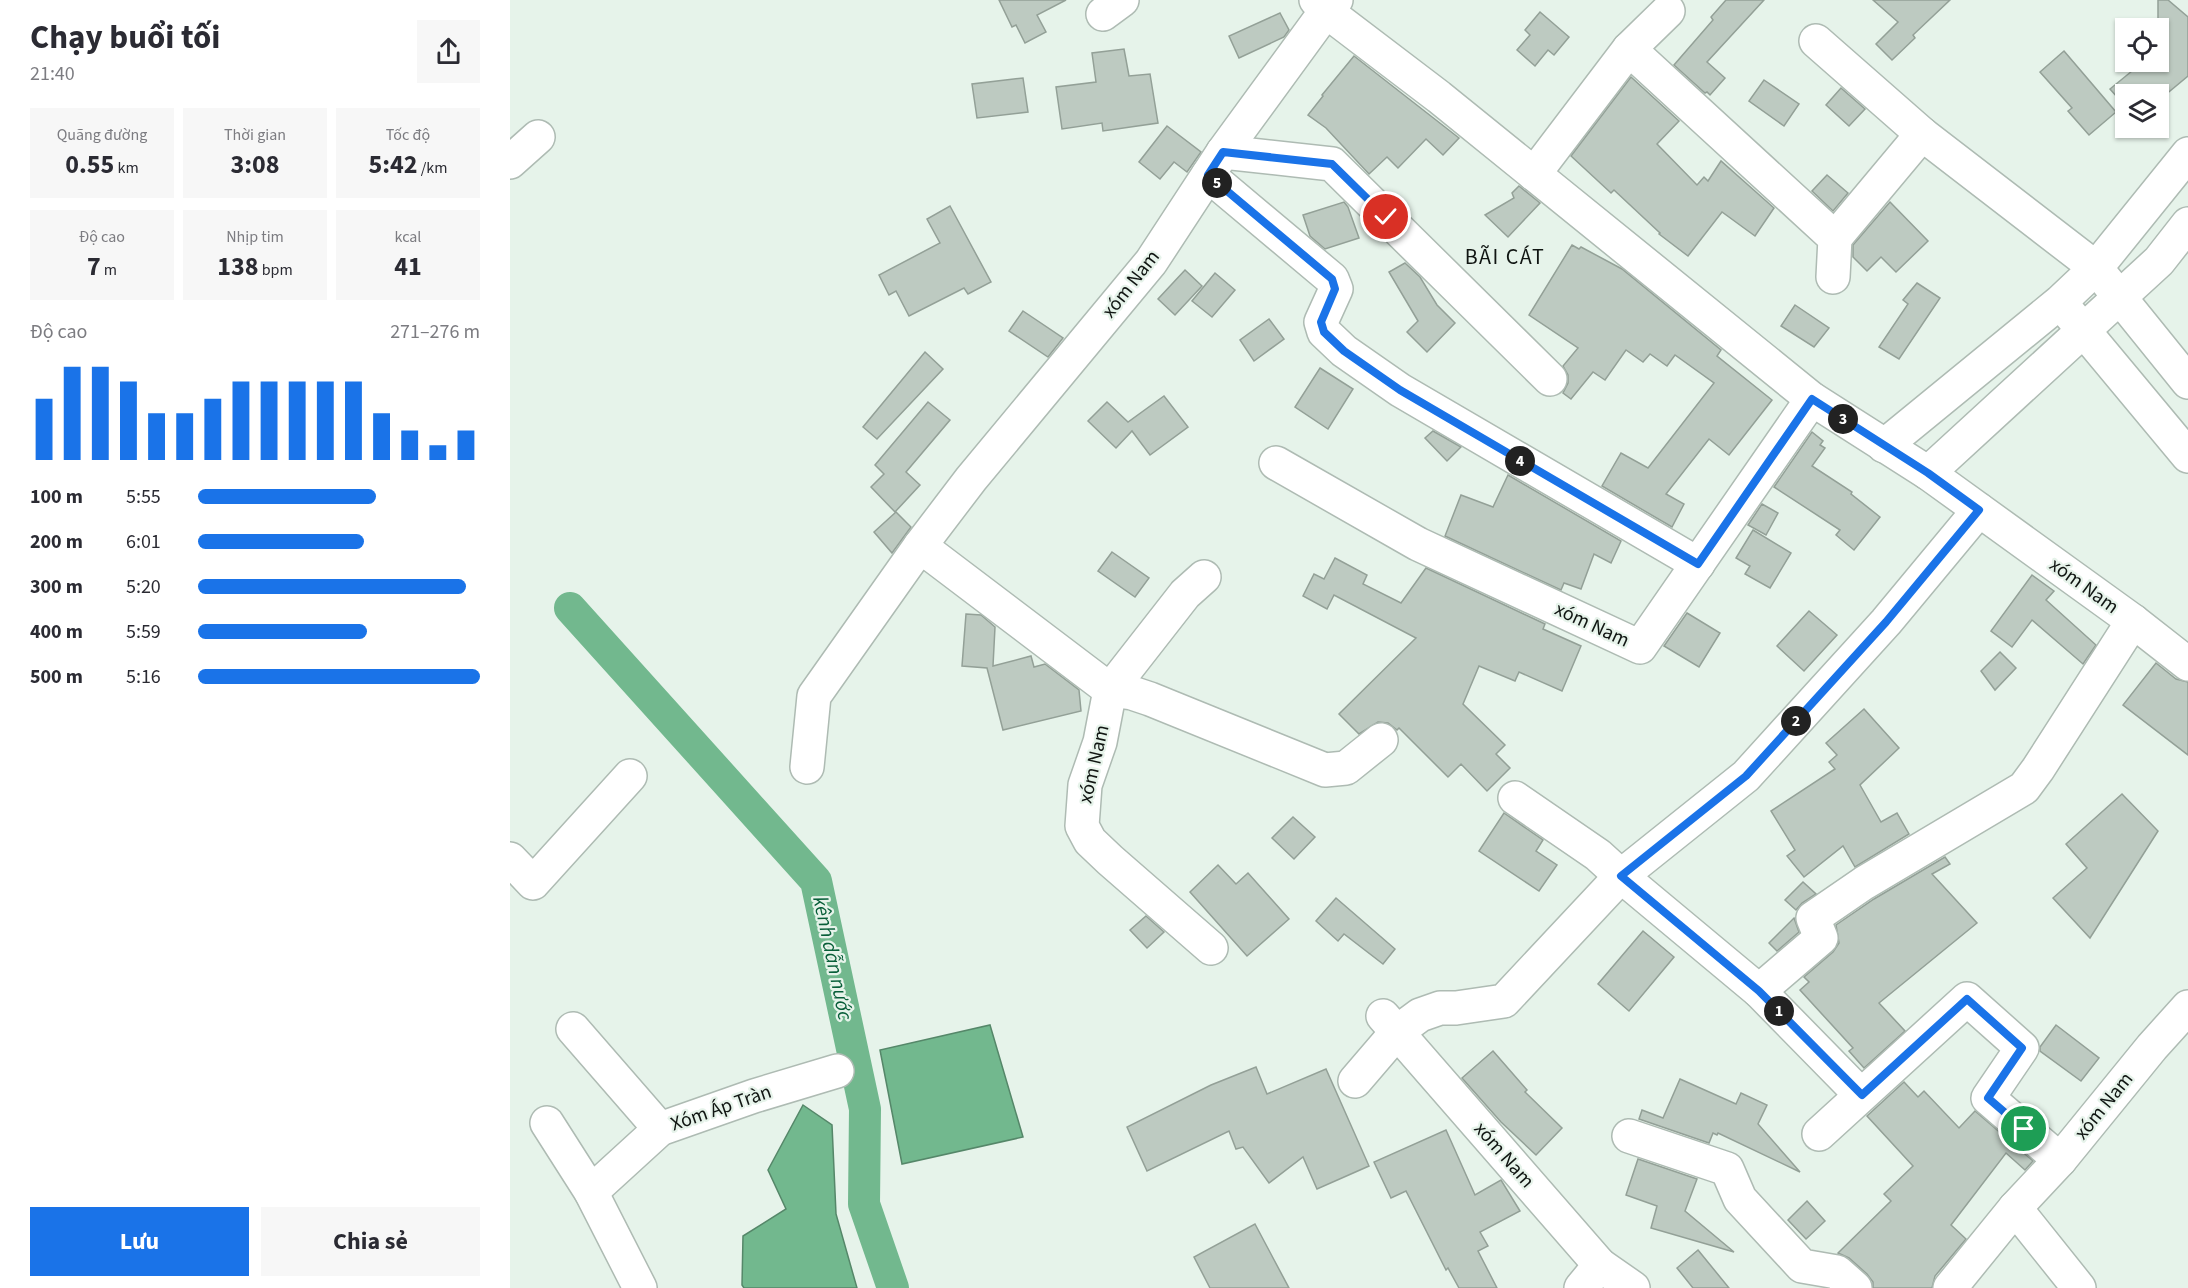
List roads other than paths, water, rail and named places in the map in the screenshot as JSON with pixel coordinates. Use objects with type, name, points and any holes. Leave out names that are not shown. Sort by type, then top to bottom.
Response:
[{"type":"street","name":"xóm Nam","points":[[807,767],[814,696],[920,546],[971,479],[1151,262],[1215,164],[1326,4],[1812,399],[1928,473],[2133,621],[2188,664]]},
{"type":"street","points":[[1533,174],[1629,50],[1668,11]]},
{"type":"street","points":[[1816,41],[1922,134],[2096,268],[2188,382]]},
{"type":"street","points":[[1629,50],[1835,238]]},
{"type":"street","points":[[1833,278],[1835,238],[1922,134]]},
{"type":"street","points":[[510,162],[538,137]]},
{"type":"street","points":[[1884,446],[2060,302],[2096,268],[2188,154]]},
{"type":"street","points":[[1215,164],[1332,164],[1550,379]]},
{"type":"street","points":[[1215,164],[1332,279],[1335,289],[1321,322],[1324,332],[1344,351],[1400,390],[1698,564]]},
{"type":"street","points":[[1928,473],[2159,261],[2188,224]]},
{"type":"street","points":[[2060,302],[2188,456]]},
{"type":"street","name":"xóm Nam","points":[[1276,463],[1418,544],[1640,647],[1812,399]]},
{"type":"street","points":[[1355,1081],[1390,1023],[1440,1008],[1456,1008],[1504,1000],[1621,876],[1746,776],[1886,622],[1979,510]]},
{"type":"street","points":[[920,546],[1110,690],[1132,693],[1150,699],[1325,770],[1346,768],[1381,740]]},
{"type":"street","points":[[1110,690],[1185,594],[1204,577]]},
{"type":"street","points":[[1759,991],[1821,938],[1813,918],[1864,883],[2024,788],[2038,770],[2133,621]]},
{"type":"street","name":"xóm Nam","points":[[1110,690],[1100,742],[1086,785],[1082,826],[1090,841],[1110,860],[1211,948]]},
{"type":"street","points":[[510,859],[533,884],[630,776]]},
{"type":"street","points":[[1515,798],[1598,855],[1759,991],[1862,1095]]},
{"type":"street","points":[[1819,1134],[1967,999],[2022,1048],[1988,1098],[2060,1160]]},
{"type":"street","name":"xóm Nam","points":[[1950,1288],[2015,1208],[2060,1160],[2152,1047],[2188,1007]]},
{"type":"street","name":"xóm Nam","points":[[1390,1023],[1591,1277],[1633,1288]]},
{"type":"street","points":[[573,1029],[660,1129]]},
{"type":"street","name":"Xóm Áp Tràn","points":[[591,1192],[660,1129],[754,1096],[837,1071]]},
{"type":"street","points":[[547,1122],[591,1192],[640,1288]]},
{"type":"street","points":[[1629,1137],[1727,1169],[1740,1199],[1802,1266],[1837,1272],[1855,1288]]},
{"type":"street","points":[[2015,1208],[2079,1288]]},
{"type":"waterway","name":"kênh dẫn nước","points":[[570,608],[816,881],[865,1109],[864,1204],[893,1288]]},
{"type":"district","name":"BÃI CÁT","points":[[1505,257]]}]
